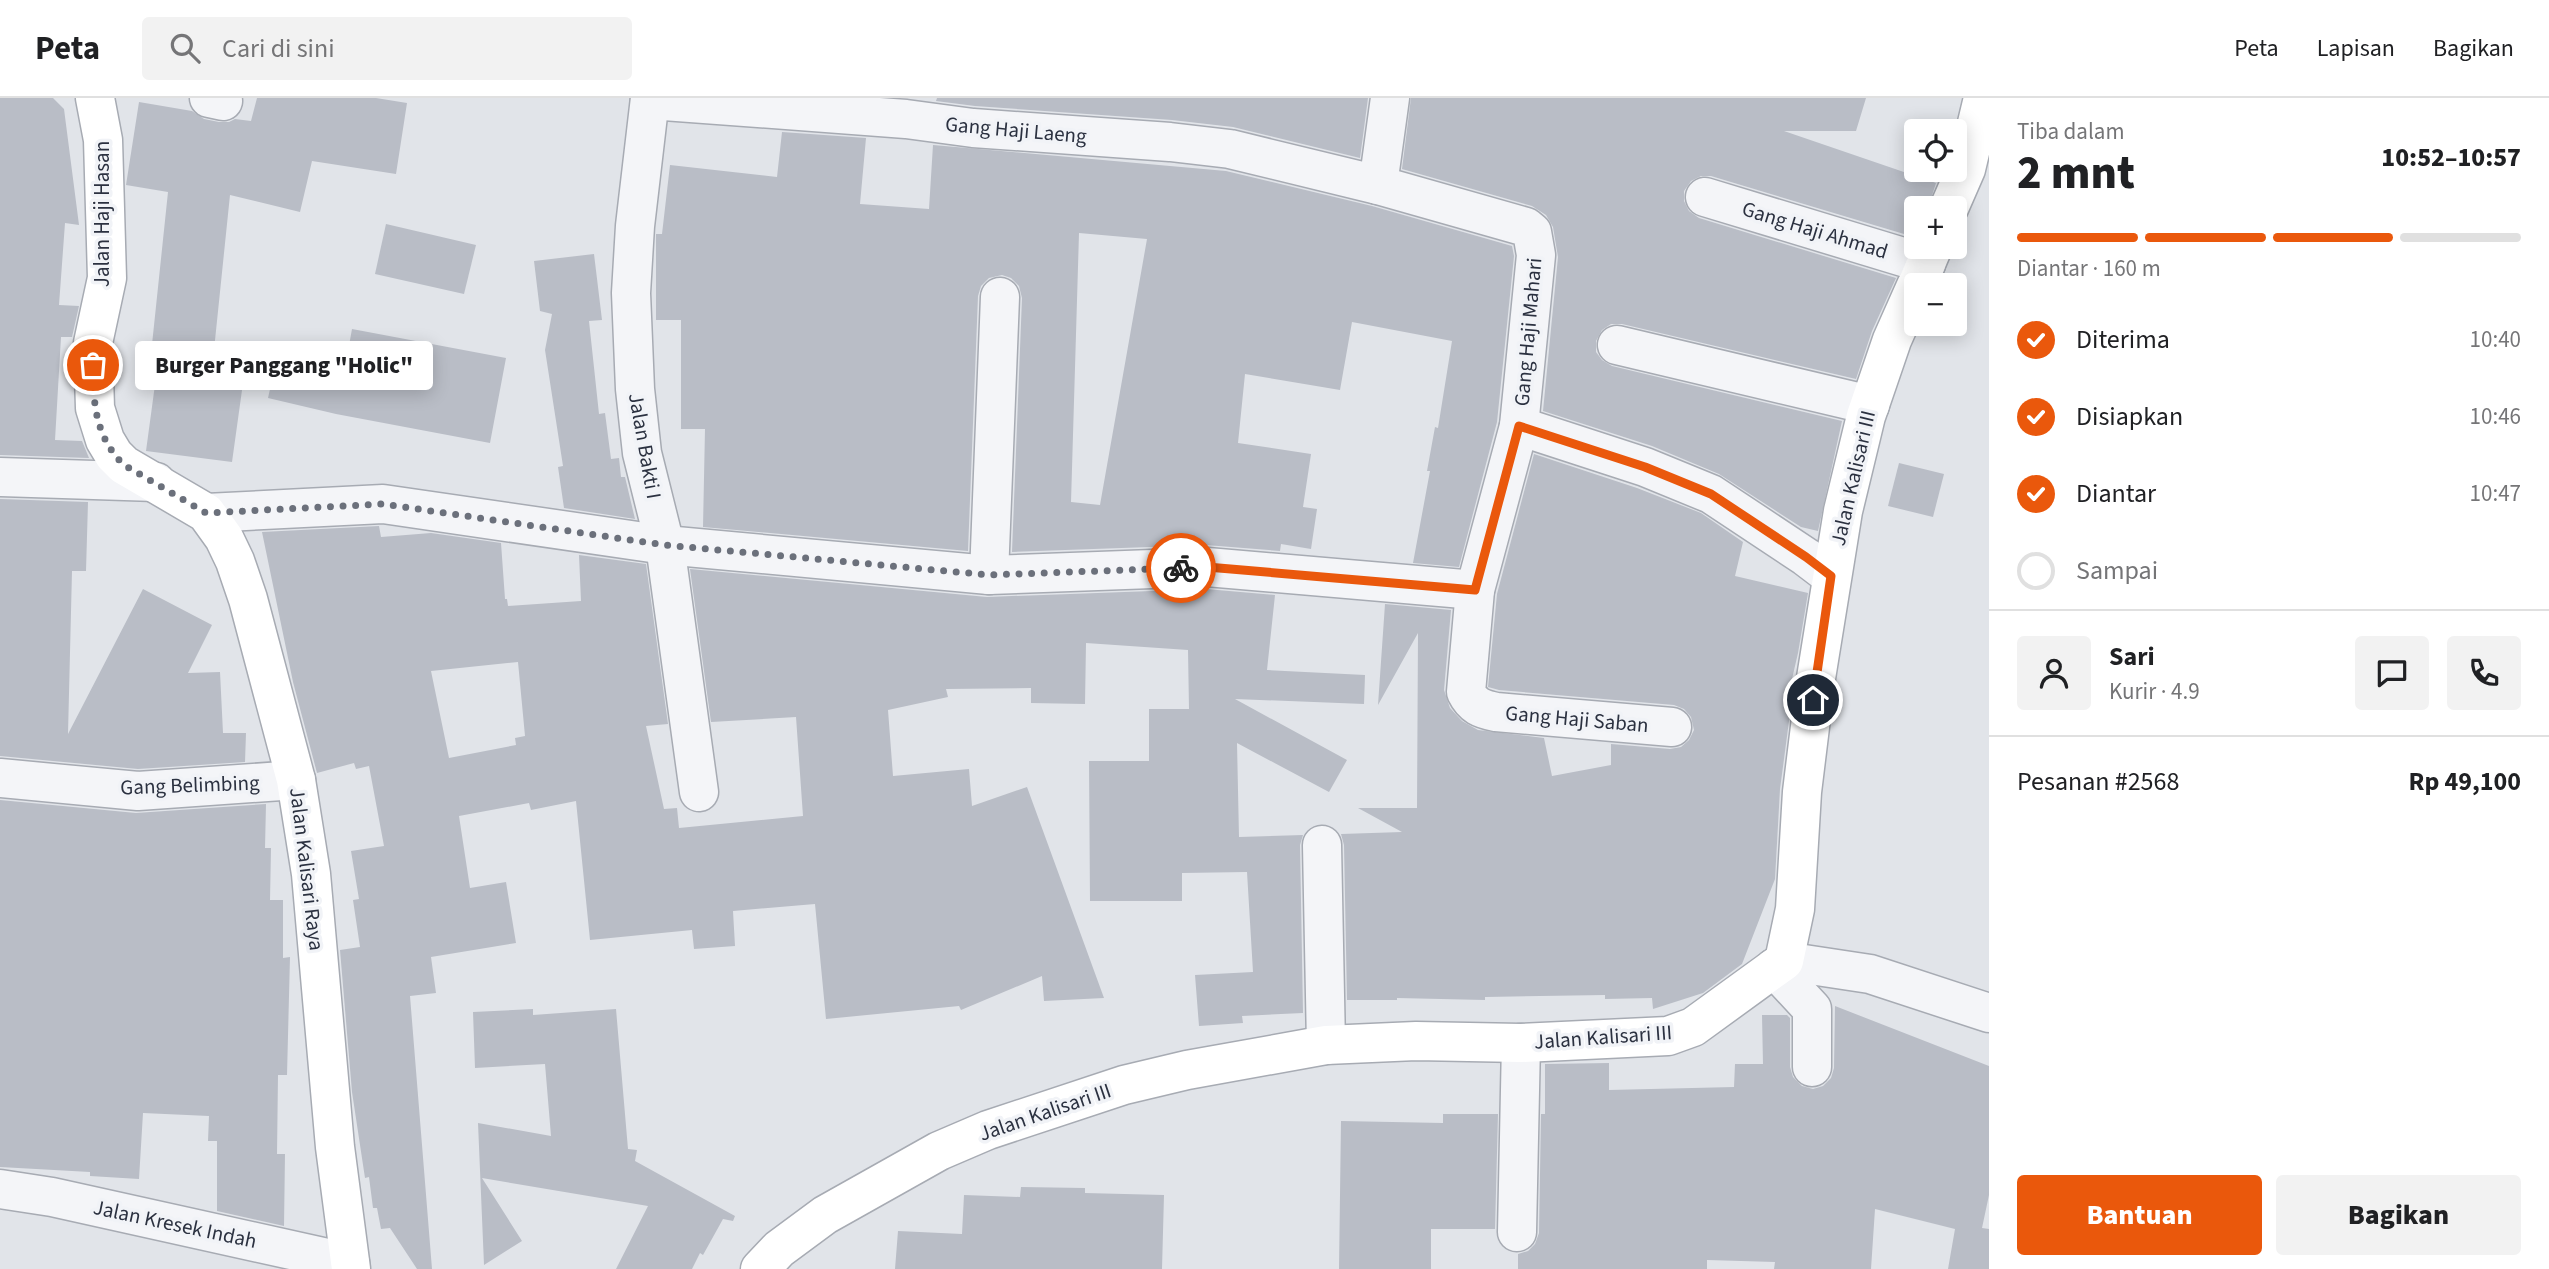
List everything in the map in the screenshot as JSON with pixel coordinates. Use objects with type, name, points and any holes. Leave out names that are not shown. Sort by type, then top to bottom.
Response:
[{"type":"street","points":[[1378,185],[1390,98]]},
{"type":"street","points":[[1958,196],[1977,172],[1983,98]]},
{"type":"street","name":"Gang Haji Laeng","points":[[650,99],[1230,149],[1378,185]]},
{"type":"street","name":"Jalan Bakti I","points":[[650,99],[635,226],[632,329],[642,453],[665,545],[699,792]]},
{"type":"street","name":"Jalan Haji Hasan","points":[[101,100],[107,278],[93,343],[95,408],[105,440],[114,455],[124,465],[182,498]]},
{"type":"street","name":"Gang Haji Mahari","points":[[1378,185],[1526,227],[1532,232],[1536,255],[1519,426]]},
{"type":"street","name":"Gang Haji Ahmad","points":[[1705,197],[1923,271]]},
{"type":"street","name":"Jalan Kalisari III","points":[[760,1269],[779,1249],[825,1215],[939,1151],[988,1130],[1124,1085],[1187,1070],[1326,1045],[1416,1041],[1521,1043],[1668,1036],[1693,1027],[1779,965],[1795,909],[1802,792],[1816,677],[1843,511],[1870,405],[1892,340],[1923,271]]},
{"type":"street","points":[[989,575],[1000,297]]},
{"type":"street","points":[[1617,345],[1870,405]]},
{"type":"street","points":[[1519,426],[1645,467],[1711,494],[1831,576]]},
{"type":"street","name":"Gang Haji Saban","points":[[1519,426],[1475,590],[1466,692],[1471,702],[1482,709],[1496,712],[1672,727]]},
{"type":"street","points":[[0,477],[182,498],[383,504],[665,545],[989,575],[1207,567],[1475,590]]},
{"type":"street","name":"Jalan Kalisari Raya","points":[[182,498],[224,538],[235,561],[248,599],[296,780],[311,874],[335,1147],[350,1266]]},
{"type":"street","name":"Gang Belimbing","points":[[0,778],[138,791],[296,780]]},
{"type":"street","points":[[1322,845],[1326,1045]]},
{"type":"street","points":[[1779,965],[1870,974],[1989,1013]]},
{"type":"street","points":[[1779,965],[1812,1009],[1812,1067]]},
{"type":"street","points":[[1517,1232],[1521,1043]]},
{"type":"street","name":"Jalan Kresek Indah","points":[[0,1189],[52,1197],[350,1266]]},
{"type":"building","points":[[0,98],[53,98],[64,109],[79,225],[65,223],[59,305],[79,306],[72,337],[61,337],[55,440],[82,441],[89,458],[0,455]]},
{"type":"building","points":[[257,98],[376,98],[407,103],[396,174],[312,161],[300,212],[230,195],[211,379],[243,383],[232,462],[146,451],[159,355],[151,354],[168,192],[126,185],[139,102],[192,111],[204,119],[229,122],[235,119],[251,121]]},
{"type":"building","points":[[937,98],[1368,98],[1360,158],[1233,127],[975,106],[936,101]]},
{"type":"building","points":[[1411,98],[1866,98],[1856,131],[1784,131],[1904,172],[1904,182],[1936,183],[1932,196],[1904,196],[1904,234],[1711,176],[1701,176],[1691,181],[1684,191],[1684,201],[1689,211],[1699,218],[1896,278],[1872,331],[1856,379],[1622,324],[1611,324],[1602,330],[1596,341],[1596,352],[1612,366],[1842,421],[1818,531],[1801,527],[1719,474],[1652,446],[1543,411],[1558,257],[1553,227],[1546,215],[1532,206],[1402,169]]},
{"type":"building","points":[[782,132],[866,138],[860,204],[929,209],[933,145],[1226,171],[1372,206],[1512,246],[1514,256],[1497,422],[1459,567],[1413,563],[1430,471],[1427,471],[1435,427],[1438,428],[1452,341],[1352,322],[1340,390],[1245,374],[1238,443],[1311,454],[1303,507],[1317,509],[1311,549],[1281,544],[1280,551],[1206,545],[1012,552],[1022,298],[1019,286],[1011,278],[1002,275],[989,278],[981,286],[978,296],[968,551],[703,527],[705,429],[681,429],[681,320],[656,320],[656,234],[662,234],[670,165],[777,177]],"holes":[[[1079,233],[1147,239],[1100,505],[1071,502]]]},
{"type":"building","points":[[386,224],[476,245],[464,294],[375,274]]},
{"type":"building","points":[[594,254],[602,320],[589,321],[599,414],[605,413],[611,459],[619,458],[621,477],[625,477],[635,519],[564,508],[558,467],[563,466],[545,350],[552,314],[540,311],[534,261]]},
{"type":"building","points":[[352,329],[506,358],[490,443],[336,414],[268,398],[277,358],[344,373]]},
{"type":"building","points":[[1534,454],[1637,488],[1701,513],[1743,542],[1735,576],[1808,593],[1786,705],[1791,706],[1780,789],[1775,879],[1742,964],[1703,993],[1653,1009],[1652,998],[1605,999],[1605,995],[1485,997],[1485,1000],[1347,1000],[1344,845],[1341,834],[1402,832],[1358,808],[1417,808],[1418,633],[1378,705],[1385,604],[1451,610],[1444,690],[1450,708],[1462,721],[1478,730],[1544,738],[1552,776],[1611,765],[1611,744],[1670,749],[1681,747],[1689,740],[1694,730],[1691,717],[1684,709],[1674,705],[1488,687],[1497,594]]},
{"type":"building","points":[[1899,463],[1944,474],[1933,517],[1888,506]]},
{"type":"building","points":[[0,499],[88,502],[86,571],[72,571],[68,734],[143,589],[212,625],[188,673],[220,672],[223,733],[246,733],[245,762],[138,769],[0,756]]},
{"type":"building","points":[[379,526],[381,537],[431,533],[501,543],[505,599],[508,606],[581,601],[579,555],[646,564],[668,724],[646,726],[664,809],[677,808],[679,828],[803,816],[796,717],[711,722],[690,569],[987,597],[1206,589],[1275,595],[1267,670],[1365,675],[1364,704],[1235,699],[1347,760],[1329,792],[1237,743],[1239,837],[1303,835],[1300,845],[1303,1013],[1242,1016],[1243,1023],[1199,1026],[1195,975],[1253,972],[1247,872],[1182,873],[1182,901],[1090,901],[1089,761],[1149,761],[1149,709],[1189,709],[1188,650],[1086,643],[1085,704],[1031,703],[1031,688],[946,689],[948,697],[888,710],[893,776],[969,769],[972,806],[1027,787],[1104,998],[1044,1001],[1042,976],[961,1010],[959,1006],[826,1019],[815,904],[733,911],[735,946],[694,949],[692,930],[590,940],[576,801],[531,810],[529,803],[459,816],[470,888],[506,882],[516,943],[431,957],[436,993],[410,996],[432,1269],[417,1269],[390,1228],[381,1229],[377,1208],[373,1208],[369,1177],[365,1178],[352,1092],[340,950],[360,947],[353,900],[359,899],[351,851],[384,846],[369,766],[356,769],[354,763],[317,773],[293,682],[262,532]],"holes":[[[518,662],[525,736],[515,738],[516,745],[449,758],[431,671]]]},
{"type":"building","points":[[0,800],[136,813],[266,804],[265,848],[271,848],[270,900],[283,900],[283,958],[290,957],[287,1075],[278,1075],[277,1154],[285,1154],[284,1226],[217,1211],[217,1141],[208,1141],[209,1116],[143,1113],[139,1179],[90,1176],[90,1172],[0,1167]]},
{"type":"building","points":[[1835,1006],[1989,1066],[1989,1195],[1982,1228],[1989,1229],[1989,1269],[1948,1269],[1955,1229],[1875,1209],[1871,1269],[1774,1269],[1775,1262],[1707,1260],[1707,1269],[1518,1269],[1518,1254],[1528,1251],[1535,1244],[1539,1233],[1541,1114],[1545,1114],[1545,1064],[1609,1063],[1609,1090],[1734,1087],[1735,1064],[1763,1064],[1762,1015],[1787,1015],[1790,1018],[1790,1067],[1793,1077],[1802,1086],[1813,1089],[1823,1086],[1831,1078],[1834,1068]]},
{"type":"building","points":[[533,1009],[533,1015],[616,1009],[628,1149],[637,1150],[635,1161],[735,1216],[733,1221],[723,1219],[692,1269],[616,1269],[648,1206],[482,1178],[522,1241],[484,1265],[478,1123],[551,1136],[545,1064],[475,1068],[473,1012]]},
{"type":"building","points":[[1443,1114],[1498,1114],[1495,1229],[1431,1229],[1431,1269],[1339,1269],[1341,1121],[1443,1123]]},
{"type":"building","points":[[1021,1187],[1085,1188],[1085,1193],[1164,1195],[1162,1269],[895,1269],[898,1231],[962,1234],[964,1195],[1020,1197]]},
{"type":"way so far","points":[[93,365],[95,408],[99,427],[114,455],[124,465],[206,513],[383,504],[665,545],[989,575],[1181,568]]},
{"type":"place","name":"Burger Panggang \"Holic\"","points":[[93,365]]},
{"type":"route","points":[[1181,568],[1207,567],[1475,590],[1519,426],[1645,467],[1711,494],[1831,576],[1813,700]]}]
